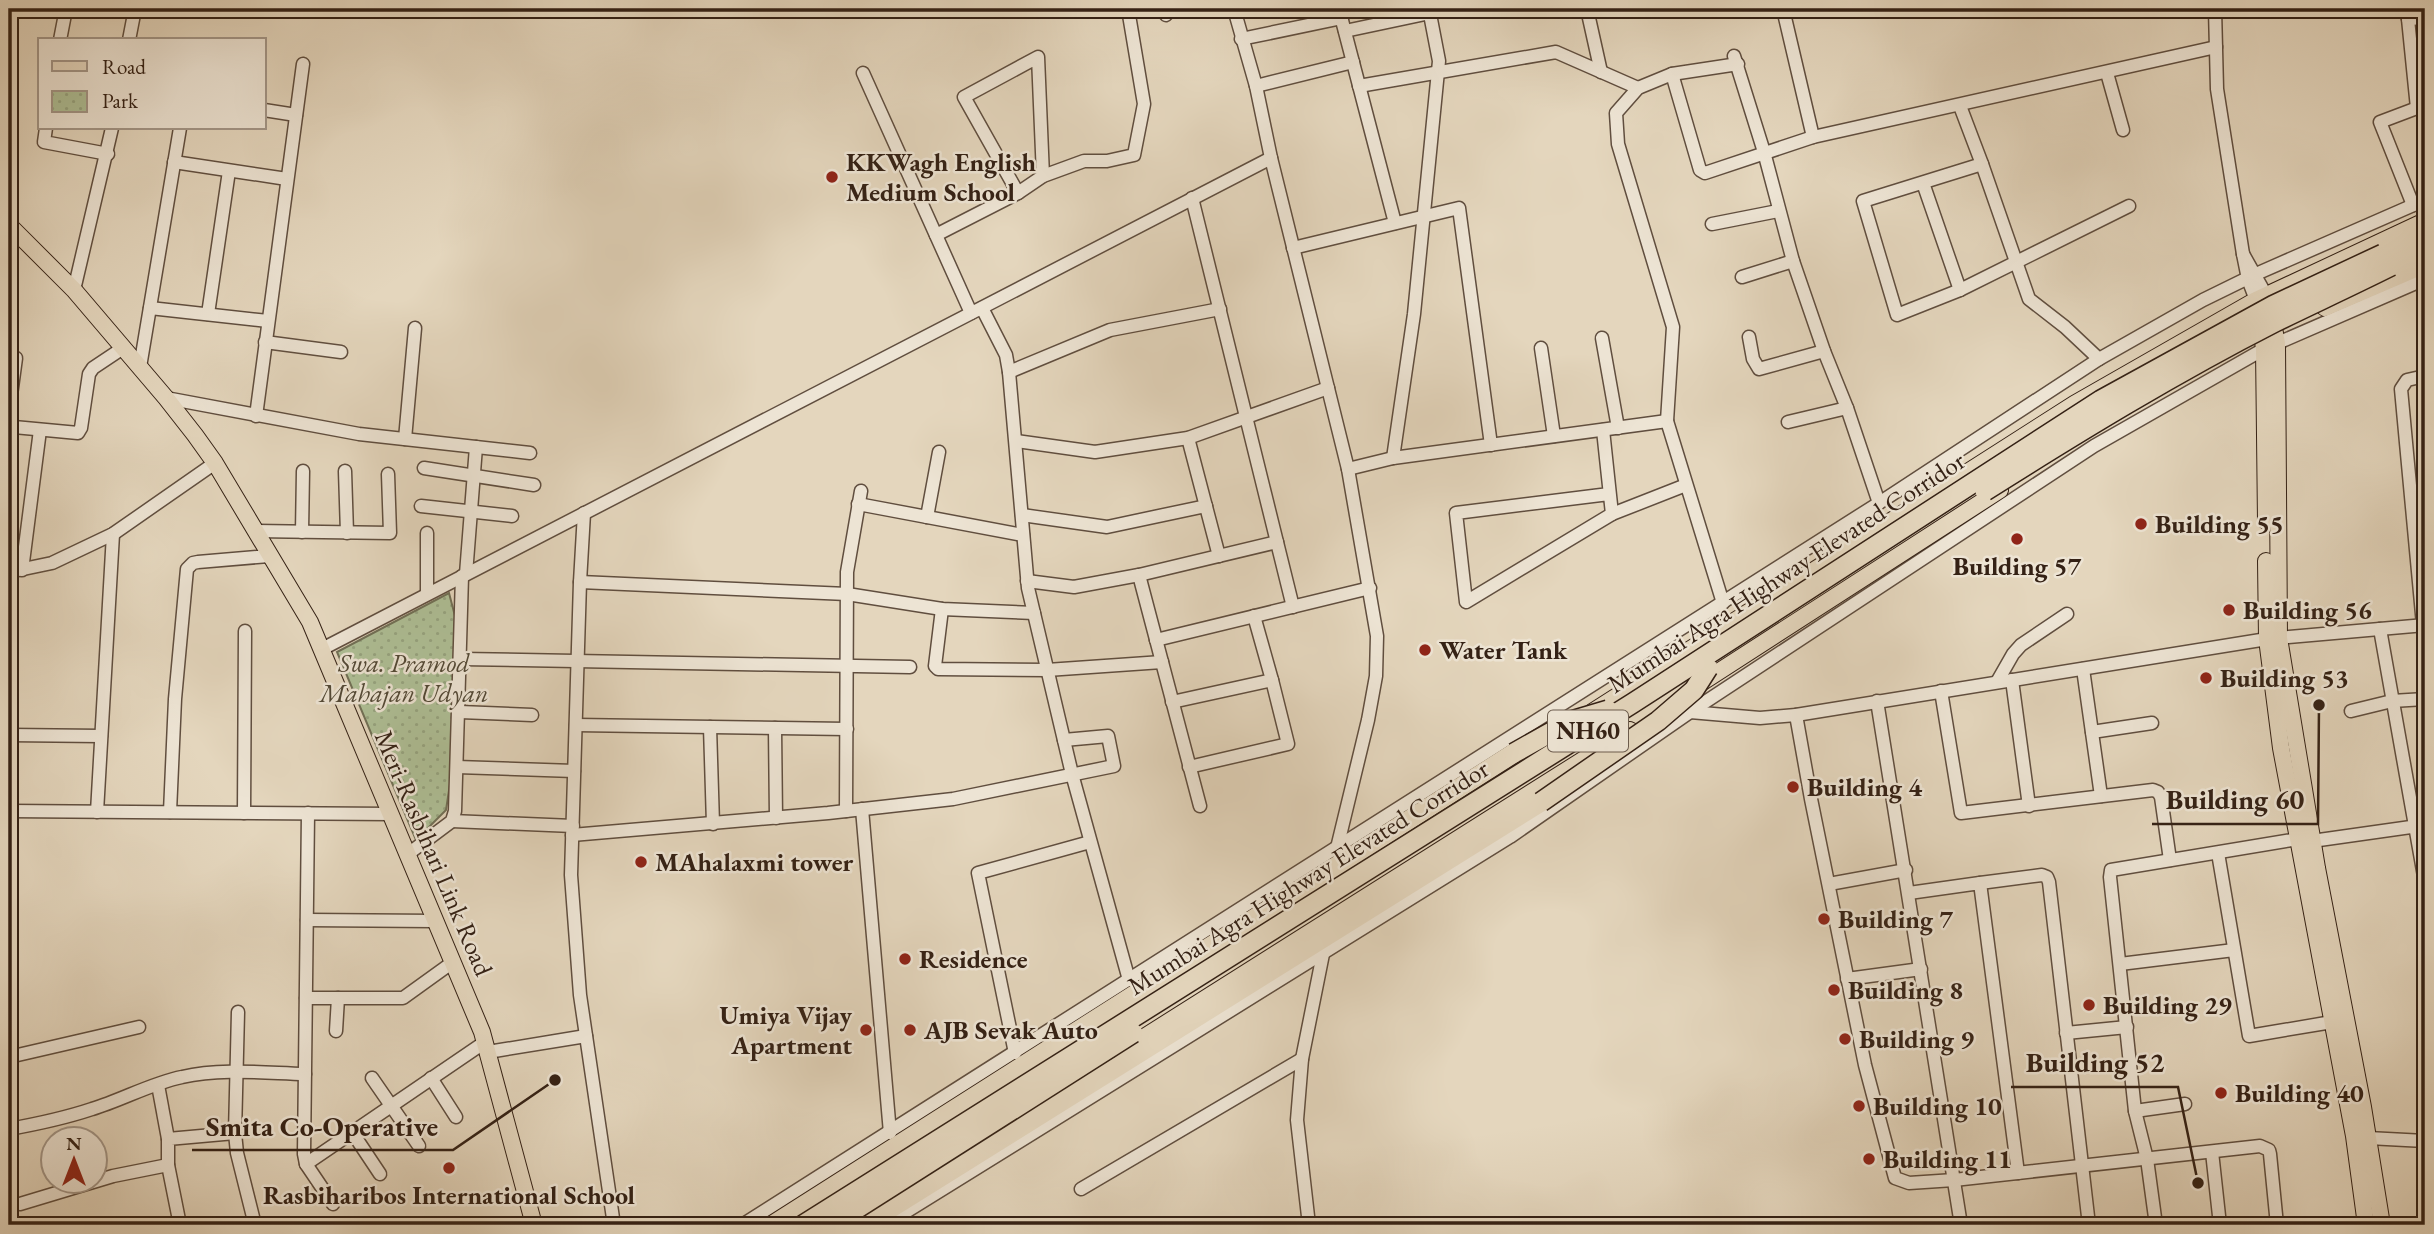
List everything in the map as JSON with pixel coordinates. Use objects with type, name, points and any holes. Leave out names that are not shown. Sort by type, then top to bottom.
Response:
[{"type":"highway","name":"NH60","points":[[2387,260],[2425,234]]},
{"type":"highway","name":"NH60","points":[[2387,260],[2425,251]]},
{"type":"highway","name":"Mumbai Agra Highway Elevated Corridor","points":[[831,1225],[2057,445],[2144,393],[2387,260]]},
{"type":"highway","name":"Mumbai Agra Highway Elevated Corridor","points":[[803,1225],[1633,703],[2101,400],[2263,311],[2387,260]]},
{"type":"highway","points":[[864,1225],[1541,802],[1658,721],[1694,690],[1708,668]]},
{"type":"highway","points":[[773,1225],[1514,754],[1571,721],[1633,703]]},
{"type":"main road","points":[[788,1225],[2074,404],[2261,297],[2425,220]]},
{"type":"main road","name":"Meri-Rasbihari Link Road","points":[[9,225],[74,290],[166,398],[215,463],[310,622],[486,1047],[534,1225]]},
{"type":"main road","points":[[844,1225],[1541,787],[2077,441],[2270,340],[2425,265]]},
{"type":"main road","points":[[2261,297],[2270,340],[2273,638],[2281,748],[2305,840],[2347,1065],[2366,1225]]},
{"type":"main road","points":[[2305,840],[2332,1022],[2368,1138],[2382,1225]]},
{"type":"street","points":[[60,38],[65,9]]},
{"type":"street","points":[[129,38],[135,9]]},
{"type":"street","points":[[936,235],[1018,193],[1043,176],[1084,161],[1108,161],[1134,155],[1144,104],[1128,9]]},
{"type":"street","points":[[1234,9],[1256,86],[1271,158],[1348,469],[1377,636],[1376,676],[1368,720],[1337,848]]},
{"type":"street","points":[[1587,9],[1601,72]]},
{"type":"street","points":[[1783,9],[1813,137]]},
{"type":"street","points":[[2215,9],[2217,89],[2243,254],[2261,297]]},
{"type":"street","points":[[1241,39],[1342,19],[1430,11],[1439,61],[1425,216],[1393,458]]},
{"type":"street","points":[[743,1225],[1723,603],[2099,359],[2203,300],[2419,203],[2380,122],[2421,107],[2407,14],[2425,18]]},
{"type":"street","points":[[1342,19],[1395,223]]},
{"type":"street","points":[[1672,74],[1702,172],[1708,172],[1813,137],[2216,47]]},
{"type":"street","points":[[1359,86],[1556,52],[1638,88]]},
{"type":"street","points":[[1018,193],[964,97],[1038,57],[1043,176]]},
{"type":"street","points":[[1723,603],[1667,421],[1673,327],[1618,144],[1616,113],[1638,88],[1672,74],[1736,60],[1793,261],[1879,503]]},
{"type":"street","points":[[1256,86],[1353,62]]},
{"type":"street","points":[[256,416],[303,64]]},
{"type":"street","points":[[2107,72],[2123,130]]},
{"type":"street","points":[[863,73],[936,235],[976,310],[1006,355],[1027,581],[1072,774],[1129,980]]},
{"type":"street","points":[[1960,106],[2029,299],[2065,327],[2099,359]]},
{"type":"street","points":[[266,110],[296,115]]},
{"type":"street","points":[[46,130],[44,142],[108,154]]},
{"type":"street","points":[[74,290],[113,130]]},
{"type":"street","points":[[140,367],[180,130]]},
{"type":"street","points":[[322,649],[1271,158]]},
{"type":"street","points":[[174,162],[287,179]]},
{"type":"street","points":[[1982,164],[1863,201],[1897,315],[1960,290],[2129,206]]},
{"type":"street","points":[[208,314],[229,171]]},
{"type":"street","points":[[1923,183],[1960,290]]},
{"type":"street","points":[[1192,198],[1293,607]]},
{"type":"street","points":[[1293,248],[1459,208],[1491,445]]},
{"type":"street","points":[[1712,224],[1778,211]]},
{"type":"street","points":[[1742,277],[1793,261]]},
{"type":"street","points":[[885,1225],[1510,837],[1690,712],[2095,446],[2270,340],[2425,279]]},
{"type":"street","points":[[150,308],[268,321]]},
{"type":"street","points":[[1009,372],[1110,330],[1220,309]]},
{"type":"street","points":[[405,439],[415,328]]},
{"type":"street","points":[[1749,337],[1753,359],[1759,369],[1824,351]]},
{"type":"street","points":[[1602,338],[1618,428]]},
{"type":"street","points":[[265,342],[341,352]]},
{"type":"street","points":[[9,423],[14,427],[78,433],[89,374],[93,368],[123,348]]},
{"type":"street","points":[[1541,348],[1554,436]]},
{"type":"street","points":[[9,410],[16,358]]},
{"type":"street","points":[[1690,712],[1760,718],[1796,715],[2273,638],[2424,625],[2401,390],[2407,380],[2425,376]]},
{"type":"street","points":[[1016,440],[1096,452],[1188,438],[1328,388]]},
{"type":"street","points":[[166,398],[359,434],[530,453]]},
{"type":"street","points":[[1788,422],[1847,408]]},
{"type":"street","points":[[1348,469],[1393,458],[1667,421]]},
{"type":"street","points":[[9,601],[40,430]]},
{"type":"street","points":[[1603,430],[1612,514]]},
{"type":"street","points":[[1188,438],[1219,555]]},
{"type":"street","points":[[408,854],[452,821],[455,811],[464,575],[476,447]]},
{"type":"street","points":[[927,517],[939,452]]},
{"type":"street","points":[[14,571],[52,563],[113,534],[215,463]]},
{"type":"street","points":[[424,468],[534,485]]},
{"type":"street","points":[[302,532],[303,471]]},
{"type":"street","points":[[345,471],[347,533]]},
{"type":"street","points":[[256,531],[390,533],[388,474]]},
{"type":"street","points":[[1609,494],[1456,513],[1466,602],[1612,514],[1686,485]]},
{"type":"street","points":[[846,811],[847,572],[861,491]]},
{"type":"street","points":[[858,504],[1023,535]]},
{"type":"street","points":[[421,506],[512,516]]},
{"type":"street","points":[[1022,515],[1107,527],[1206,506]]},
{"type":"street","points":[[584,513],[571,874],[575,940],[586,1036],[614,1225]]},
{"type":"street","points":[[427,533],[427,594]]},
{"type":"street","points":[[97,812],[113,534]]},
{"type":"street","points":[[1027,581],[1074,587],[1139,575],[1277,542]]},
{"type":"street","points":[[170,813],[175,699],[187,569],[198,562],[270,556]]},
{"type":"street","points":[[1139,575],[1200,806]]},
{"type":"street","points":[[580,582],[847,594],[942,609],[1034,613]]},
{"type":"street","points":[[1156,640],[1370,588]]},
{"type":"street","points":[[942,609],[935,666],[938,669],[1047,670],[1162,662]]},
{"type":"street","points":[[1997,682],[2017,649],[2067,614]]},
{"type":"street","points":[[1189,767],[1288,744],[1254,616]]},
{"type":"street","points":[[2380,629],[2392,701],[2420,826],[2425,882]]},
{"type":"street","points":[[244,813],[245,631]]},
{"type":"street","points":[[461,659],[910,667]]},
{"type":"street","points":[[2083,669],[2101,796]]},
{"type":"street","points":[[1172,702],[1272,680]]},
{"type":"street","points":[[2011,680],[2029,806]]},
{"type":"street","points":[[1941,691],[1960,812],[1965,814],[2153,790],[2158,792],[2170,860]]},
{"type":"street","points":[[2351,710],[2392,701],[2425,699]]},
{"type":"street","points":[[1877,701],[1962,1225]]},
{"type":"street","points":[[460,712],[532,715]]},
{"type":"street","points":[[1796,715],[1865,1065],[1895,1178],[1909,1182],[1954,1180],[2260,1146],[2269,1150],[2277,1225]]},
{"type":"street","points":[[2092,732],[2152,723]]},
{"type":"street","points":[[576,725],[847,729]]},
{"type":"street","points":[[710,727],[713,824]]},
{"type":"street","points":[[775,728],[776,818]]},
{"type":"street","points":[[9,735],[102,736]]},
{"type":"street","points":[[452,821],[572,831],[713,824],[953,799],[1114,766],[1108,736],[1064,740]]},
{"type":"street","points":[[457,767],[574,771]]},
{"type":"street","points":[[862,809],[890,1133]]},
{"type":"street","points":[[9,811],[391,814]]},
{"type":"street","points":[[308,813],[304,1148],[306,1164],[333,1203]]},
{"type":"street","points":[[2156,1225],[2147,1159],[2135,1111],[2111,870],[2305,840],[2420,826]]},
{"type":"street","points":[[1015,1053],[978,873],[1090,842]]},
{"type":"street","points":[[2218,853],[2249,1036],[2332,1022]]},
{"type":"street","points":[[1829,884],[1906,870]]},
{"type":"street","points":[[1909,893],[2042,875],[2047,877],[2089,1225]]},
{"type":"street","points":[[1980,883],[2018,1173]]},
{"type":"street","points":[[307,920],[435,921]]},
{"type":"street","points":[[2120,964],[2234,950]]},
{"type":"street","points":[[1309,1225],[1297,1120],[1302,1059],[1323,954]]},
{"type":"street","points":[[306,998],[403,998],[453,962]]},
{"type":"street","points":[[1847,979],[1921,969]]},
{"type":"street","points":[[336,1031],[338,998]]},
{"type":"street","points":[[238,1012],[234,1133],[255,1225]]},
{"type":"street","points":[[9,1057],[139,1027]]},
{"type":"street","points":[[2066,1033],[2127,1027]]},
{"type":"street","points":[[306,1164],[431,1078],[486,1047],[586,1036]]},
{"type":"street","points":[[1081,1189],[1302,1059]]},
{"type":"street","points":[[9,1129],[61,1118],[187,1076],[236,1072],[305,1073]]},
{"type":"street","points":[[372,1078],[419,1146]]},
{"type":"street","points":[[431,1078],[456,1117]]},
{"type":"street","points":[[158,1085],[168,1139],[168,1165],[180,1225]]},
{"type":"street","points":[[2135,1111],[2185,1104]]},
{"type":"street","points":[[352,1132],[380,1174]]},
{"type":"street","points":[[168,1139],[234,1133]]},
{"type":"street","points":[[2368,1138],[2425,1141]]},
{"type":"street","points":[[2212,1152],[2220,1225]]},
{"type":"street","points":[[20,1204],[113,1177],[168,1165]]},
{"type":"street","points":[[9,1171],[11,1185]]},
{"type":"green space","name":"Swa. Pramod Mahajan Udyan","points":[[449,593],[455,616],[452,771],[446,810],[416,840],[337,652]]},
{"type":"place","name":"KKWagh English Medium School","points":[[832,177]]},
{"type":"place","name":"Building 55","points":[[2141,524]]},
{"type":"place","name":"Building 57","points":[[2017,539]]},
{"type":"place","name":"Building 56","points":[[2229,610]]},
{"type":"place","name":"Water Tank","points":[[1425,650]]},
{"type":"place","name":"Building 53","points":[[2206,678]]},
{"type":"place","name":"Building 60","points":[[2319,705]]},
{"type":"place","name":"Building 4","points":[[1793,787]]},
{"type":"place","name":"MAhalaxmi tower","points":[[641,862]]},
{"type":"place","name":"Building 7","points":[[1824,919]]},
{"type":"place","name":"Residence","points":[[905,959]]},
{"type":"place","name":"Building 8","points":[[1834,990]]},
{"type":"place","name":"Building 29","points":[[2089,1005]]},
{"type":"place","name":"Umiya Vijay Apartment","points":[[866,1030]]},
{"type":"place","name":"AJB Sevak Auto","points":[[910,1030]]},
{"type":"place","name":"Building 9","points":[[1845,1039]]},
{"type":"place","name":"Smita Co-Operative","points":[[555,1080]]},
{"type":"place","name":"Building 40","points":[[2221,1093]]},
{"type":"place","name":"Building 10","points":[[1859,1106]]},
{"type":"place","name":"Building 11","points":[[1869,1159]]},
{"type":"place","name":"Rasbiharibos International School","points":[[449,1168]]},
{"type":"place","name":"Building 52","points":[[2198,1183]]}]
